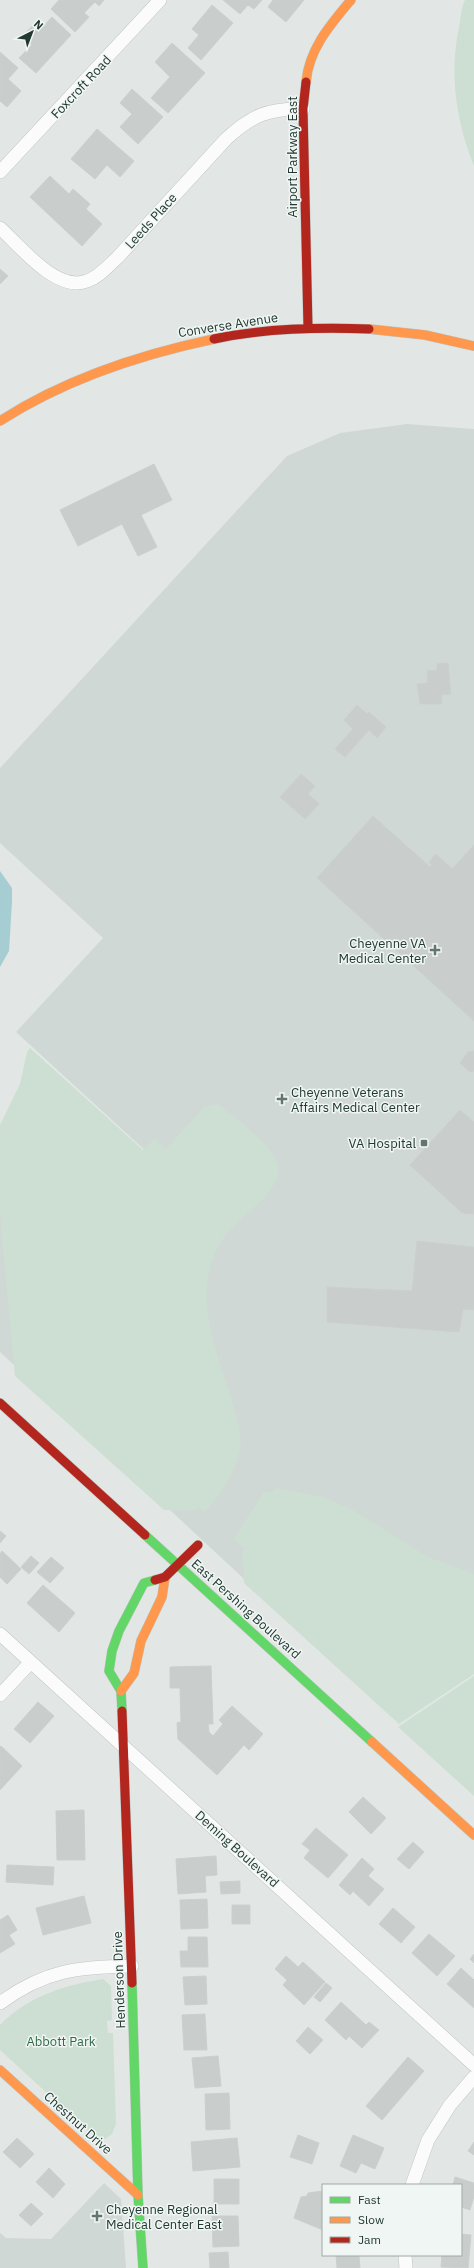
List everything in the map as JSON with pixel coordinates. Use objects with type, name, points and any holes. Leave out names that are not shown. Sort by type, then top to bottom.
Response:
[{"type":"street","name":"Foxcroft Road","points":[[0,172],[160,0]]},
{"type":"street","name":"Airport Parkway East","points":[[308,327],[303,110],[307,66],[324,32],[351,0]]},
{"type":"street","name":"Leeds Place","points":[[0,228],[54,278],[71,284],[88,281],[117,258],[242,124],[260,114],[282,108],[303,110]]},
{"type":"street","name":"Converse Avenue","points":[[0,421],[42,396],[123,361],[187,342],[236,334],[308,327],[338,327],[405,332],[444,338],[474,346]]},
{"type":"street","name":"East Pershing Boulevard","points":[[0,1403],[474,1835]]},
{"type":"street","name":"Henderson Drive","points":[[143,2268],[138,2195],[125,1749],[121,1691],[109,1671],[112,1651],[119,1631],[144,1584],[165,1577],[198,1545]]},
{"type":"street","points":[[121,1691],[134,1673],[141,1641],[162,1597],[165,1577]]},
{"type":"street","name":"Deming Boulevard","points":[[0,1634],[474,2065]]},
{"type":"street","points":[[0,1695],[30,1662]]},
{"type":"street","points":[[0,2003],[39,1980],[64,1971],[91,1966],[132,1966]]},
{"type":"street","name":"Chestnut Drive","points":[[0,2070],[138,2195]]},
{"type":"street","points":[[412,2184],[428,2140],[450,2105],[474,2077]]},
{"type":"street","points":[[405,2256],[406,2268]]},
{"type":"shaded area","name":"Cheyenne Veterans Affairs Medical Center","points":[[407,424],[474,429],[474,1672],[399,1723],[0,1352],[0,1168],[162,1166],[16,1032],[103,938],[0,843],[0,768],[287,456],[340,433]]},
{"type":"shaded area","name":"Cheyenne Regional Medical Center East","points":[[104,2183],[121,2199],[126,2268],[0,2268],[0,2233],[6,2238],[51,2239]]},
{"type":"green space","points":[[465,0],[474,0],[474,166],[459,115],[455,80],[456,45]]},
{"type":"green space","points":[[30,1048],[143,1150],[154,1139],[166,1149],[204,1107],[218,1104],[262,1141],[270,1150],[275,1159],[278,1167],[274,1185],[261,1201],[236,1223],[224,1237],[211,1264],[207,1282],[208,1316],[211,1334],[240,1432],[240,1450],[231,1476],[222,1491],[205,1512],[198,1507],[196,1510],[164,1510],[15,1376],[0,1215],[0,1125],[20,1084],[27,1052]]},
{"type":"green space","points":[[276,1488],[323,1497],[351,1509],[428,1557],[474,1574],[474,1674],[399,1724],[244,1583],[242,1553],[245,1549],[234,1539],[263,1493],[274,1491]]},
{"type":"green space","points":[[474,1676],[474,1796],[398,1727]]},
{"type":"green space","name":"Abbott Park","points":[[103,1979],[111,1986],[112,2020],[107,2021],[108,2033],[113,2033],[116,2124],[112,2134],[105,2139],[99,2137],[97,2139],[0,2050],[0,2025],[23,2006],[48,1993]]},
{"type":"water","points":[[0,871],[12,888],[12,902],[9,951],[0,967]]},
{"type":"building","points":[[59,0],[104,0],[99,6],[95,2],[84,13],[89,17],[75,32],[51,9]]},
{"type":"building","points":[[223,0],[262,0],[254,9],[248,5],[240,14]]},
{"type":"building","points":[[273,0],[304,0],[286,22],[268,7]]},
{"type":"building","points":[[212,5],[233,23],[201,60],[188,48],[199,35],[192,29]]},
{"type":"building","points":[[52,17],[71,35],[36,73],[19,58],[32,45],[23,36],[35,23],[41,29]]},
{"type":"building","points":[[172,43],[205,73],[168,113],[151,98],[170,77],[155,62]]},
{"type":"building","points":[[0,52],[18,68],[8,79],[21,91],[7,107],[0,101]]},
{"type":"building","points":[[132,89],[163,117],[138,144],[120,127],[132,114],[120,103]]},
{"type":"building","points":[[97,129],[134,161],[120,177],[107,165],[95,179],[71,159]]},
{"type":"building","points":[[50,176],[69,194],[73,189],[90,204],[86,209],[102,224],[82,246],[30,197]]},
{"type":"building","points":[[0,269],[8,276],[0,284]]},
{"type":"building","points":[[154,464],[172,500],[141,515],[157,547],[138,556],[122,524],[78,546],[60,510]]},
{"type":"building","points":[[448,663],[451,694],[441,695],[442,704],[420,704],[417,684],[428,683],[427,671],[437,670],[437,664]]},
{"type":"building","points":[[357,705],[367,714],[369,712],[386,727],[377,738],[369,730],[345,757],[335,749],[353,729],[344,720]]},
{"type":"building","points":[[301,774],[315,786],[308,794],[319,804],[305,819],[280,797]]},
{"type":"building","name":"Cheyenne VA Medical Center","points":[[373,816],[430,867],[432,865],[429,862],[436,854],[452,869],[474,845],[474,1021],[317,878]]},
{"type":"building","points":[[474,1051],[474,1071],[470,1072],[460,1063],[468,1052]]},
{"type":"building","points":[[460,1110],[474,1122],[474,1214],[462,1213],[410,1165]]},
{"type":"building","points":[[417,1241],[474,1247],[474,1310],[463,1309],[459,1332],[327,1322],[327,1287],[412,1291]]},
{"type":"building","points":[[0,1531],[6,1536],[0,1543]]},
{"type":"building","points":[[2,1551],[21,1569],[7,1584],[0,1577],[0,1554]]},
{"type":"building","points":[[31,1556],[39,1563],[29,1574],[21,1567]]},
{"type":"building","points":[[51,1557],[64,1568],[50,1583],[37,1572]]},
{"type":"building","points":[[43,1585],[75,1613],[59,1632],[27,1603]]},
{"type":"building","points":[[211,1666],[213,1724],[208,1724],[209,1732],[213,1736],[223,1724],[219,1720],[232,1706],[263,1734],[249,1750],[244,1745],[217,1775],[178,1739],[177,1723],[181,1722],[180,1688],[170,1688],[170,1667]]},
{"type":"building","points":[[38,1702],[54,1716],[30,1743],[14,1729]]},
{"type":"building","points":[[1,1746],[22,1766],[0,1790],[0,1747]]},
{"type":"building","points":[[363,1797],[386,1818],[371,1834],[349,1812]]},
{"type":"building","points":[[84,1810],[85,1860],[57,1860],[56,1811]]},
{"type":"building","points":[[316,1828],[348,1855],[328,1878],[304,1858],[310,1850],[302,1844]]},
{"type":"building","points":[[413,1842],[424,1852],[409,1869],[397,1859]]},
{"type":"building","points":[[216,1856],[217,1875],[205,1876],[206,1892],[178,1894],[176,1859]]},
{"type":"building","points":[[362,1858],[374,1869],[368,1876],[384,1889],[369,1906],[353,1891],[350,1895],[339,1885]]},
{"type":"building","points":[[7,1865],[54,1867],[53,1885],[6,1882]]},
{"type":"building","points":[[240,1881],[240,1893],[221,1894],[220,1882]]},
{"type":"building","points":[[84,1896],[91,1923],[43,1935],[36,1908]]},
{"type":"building","points":[[207,1899],[208,1928],[181,1929],[180,1900]]},
{"type":"building","points":[[232,1905],[250,1905],[250,1924],[232,1924]]},
{"type":"building","points":[[393,1908],[415,1927],[401,1943],[379,1924]]},
{"type":"building","points":[[8,1915],[17,1930],[9,1935],[15,1944],[0,1953],[0,1920]]},
{"type":"building","points":[[429,1934],[455,1956],[437,1976],[412,1953]]},
{"type":"building","points":[[188,1937],[207,1937],[208,1967],[181,1967],[180,1951],[188,1951]]},
{"type":"building","points":[[474,1954],[474,1963],[470,1959]]},
{"type":"building","points":[[286,1956],[298,1967],[303,1962],[325,1982],[304,2005],[283,1985],[287,1980],[275,1969]]},
{"type":"building","points":[[461,1968],[474,1980],[474,2008],[447,1984]]},
{"type":"building","points":[[206,1976],[207,2004],[185,2005],[183,1977]]},
{"type":"building","points":[[326,1983],[332,1988],[320,2002],[314,1997]]},
{"type":"building","points":[[341,2002],[366,2025],[369,2022],[379,2030],[362,2048],[349,2036],[346,2040],[325,2020]]},
{"type":"building","points":[[205,2014],[207,2050],[184,2050],[182,2015]]},
{"type":"building","points":[[308,2027],[323,2040],[310,2054],[296,2041]]},
{"type":"building","points":[[218,2056],[221,2086],[195,2088],[192,2058]]},
{"type":"building","points":[[408,2057],[424,2071],[382,2120],[366,2106]]},
{"type":"building","points":[[229,2093],[230,2129],[206,2130],[205,2094]]},
{"type":"building","points":[[298,2135],[319,2143],[312,2164],[290,2157]]},
{"type":"building","points":[[353,2135],[384,2148],[375,2169],[361,2163],[356,2173],[340,2166]]},
{"type":"building","points":[[17,2138],[34,2154],[20,2168],[3,2152]]},
{"type":"building","points":[[237,2138],[240,2167],[193,2171],[191,2142]]},
{"type":"building","points":[[474,2142],[474,2155],[468,2151]]},
{"type":"building","points":[[49,2168],[65,2184],[53,2198],[36,2182]]},
{"type":"building","points":[[455,2177],[474,2183],[474,2196],[470,2210],[462,2207],[462,2184],[453,2184]]},
{"type":"building","points":[[214,2179],[239,2179],[239,2204],[214,2204]]},
{"type":"building","points":[[322,2191],[322,2230],[294,2218],[301,2197],[307,2196],[308,2193]]},
{"type":"building","points":[[31,2203],[43,2214],[31,2226],[19,2215]]},
{"type":"building","points":[[212,2216],[238,2216],[239,2246],[213,2247]]},
{"type":"building","points":[[462,2234],[471,2235],[468,2268],[441,2267],[442,2256],[462,2256]]},
{"type":"building","points":[[228,2252],[229,2268],[210,2268],[209,2253]]},
{"type":"building","points":[[336,2256],[359,2256],[360,2268],[337,2268]]},
{"type":"traffic: fast","points":[[145,1535],[372,1742]]},
{"type":"traffic: fast","points":[[122,1711],[121,1691],[109,1671],[112,1651],[119,1631],[144,1583],[155,1580]]},
{"type":"traffic: fast","points":[[132,1983],[138,2195],[143,2268]]},
{"type":"traffic: slow","points":[[306,82],[311,59],[316,48],[328,28],[351,0]]},
{"type":"traffic: slow","points":[[369,329],[425,335],[474,346]]},
{"type":"traffic: slow","points":[[0,421],[50,393],[103,370],[186,345],[214,339]]},
{"type":"traffic: slow","points":[[121,1691],[134,1673],[141,1641],[162,1597],[165,1577]]},
{"type":"traffic: slow","points":[[372,1742],[474,1835]]},
{"type":"traffic: slow","points":[[0,2070],[138,2195]]},
{"type":"traffic: jam","points":[[306,82],[303,109],[308,327]]},
{"type":"traffic: jam","points":[[214,339],[272,330],[330,328],[369,329]]},
{"type":"traffic: jam","points":[[0,1403],[145,1535]]},
{"type":"traffic: jam","points":[[155,1580],[165,1577],[198,1545]]},
{"type":"traffic: jam","points":[[122,1711],[132,1983]]},
{"type":"place","name":"Cheyenne VA Medical Center","points":[[435,950]]},
{"type":"place","name":"Cheyenne Veterans Affairs Medical Center","points":[[282,1099]]},
{"type":"place","name":"VA Hospital","points":[[424,1143]]},
{"type":"place","name":"Cheyenne Regional Medical Center East","points":[[97,2216]]}]
